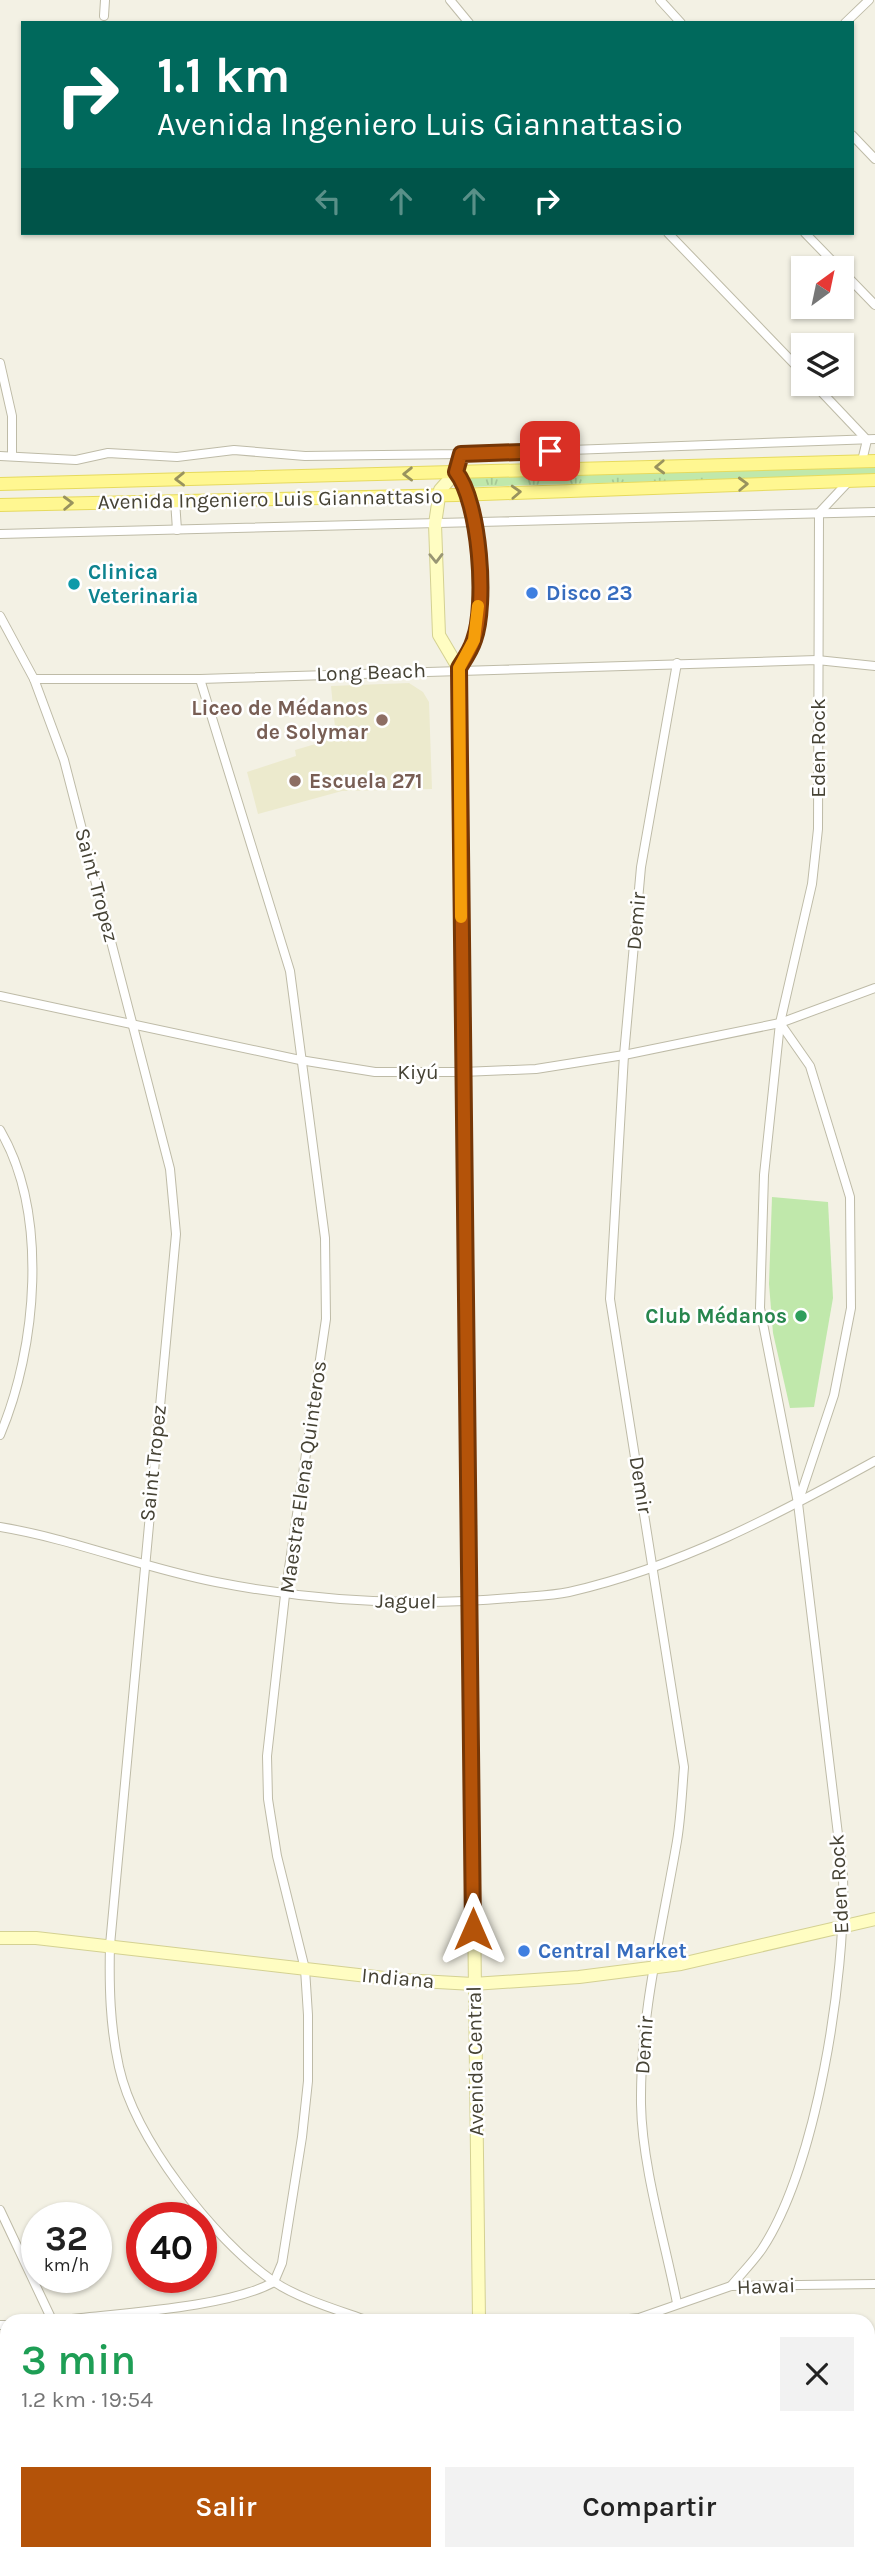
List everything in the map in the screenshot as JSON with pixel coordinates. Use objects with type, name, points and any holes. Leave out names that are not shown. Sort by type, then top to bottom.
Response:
[{"type":"main road","name":"Avenida Ingeniero Luis Giannattasio","points":[[0,484],[869,461]]},
{"type":"main road","name":"Avenida Ingeniero Luis Giannattasio","points":[[0,505],[438,496],[875,480]]},
{"type":"street","points":[[104,16],[105,0]]},
{"type":"street","points":[[660,0],[679,21]]},
{"type":"street","points":[[847,21],[869,0],[875,5]]},
{"type":"street","points":[[454,2],[467,21]]},
{"type":"street","points":[[854,137],[875,159]]},
{"type":"street","points":[[670,235],[791,361]]},
{"type":"street","points":[[807,235],[827,256]]},
{"type":"street","points":[[854,283],[875,305]]},
{"type":"street","points":[[0,363],[12,416],[12,456]]},
{"type":"street","points":[[826,396],[871,440],[869,461]]},
{"type":"street","name":"Avenida Ingeniero Luis Giannattasio","points":[[0,456],[76,460],[108,453],[177,457],[234,450],[304,456],[461,454],[871,440]]},
{"type":"street","points":[[459,668],[439,635],[435,524],[438,496],[443,483],[456,472],[461,454]]},
{"type":"street","name":"Avenida Central","points":[[456,472],[468,495],[477,523],[478,626],[474,640],[459,668],[479,2314]]},
{"type":"street","points":[[819,513],[849,481]]},
{"type":"street","points":[[175,500],[177,530]]},
{"type":"street","name":"Avenida Ingeniero Luis Giannattasio","points":[[0,534],[875,512]]},
{"type":"street","name":"Eden Rock","points":[[731,2286],[762,2249],[778,2219],[802,2157],[820,2089],[845,1927],[843,1876],[799,1503],[761,1308],[764,1175],[780,1023],[812,884],[818,829],[819,513]]},
{"type":"street","name":"Saint Tropez","points":[[0,616],[34,679],[64,760],[170,1169],[176,1234],[143,1564],[110,1945],[109,2013],[118,2059],[145,2130],[177,2183],[217,2230],[274,2282]]},
{"type":"street","name":"Long Beach","points":[[34,679],[200,678],[459,668],[817,660],[875,666]]},
{"type":"street","name":"Demir","points":[[677,663],[640,867],[624,1055],[610,1299],[684,1767],[677,1839],[652,1969],[642,2057],[641,2107],[647,2153],[677,2303]]},
{"type":"street","name":"Maestra Elena Quinteros","points":[[200,678],[290,971],[325,1238],[326,1319],[285,1595],[267,1756],[268,1799],[277,1856],[304,1969],[309,2015],[308,2081],[282,2263],[274,2282]]},
{"type":"street","name":"Kiyú","points":[[0,996],[300,1060],[376,1072],[462,1072],[536,1069],[624,1055],[780,1023],[875,988]]},
{"type":"street","name":"Eden Rock","points":[[780,1023],[810,1066],[850,1197],[851,1308],[834,1395],[799,1503]]},
{"type":"street","points":[[0,1130],[21,1181],[32,1252],[31,1301],[23,1359],[10,1410],[0,1435]]},
{"type":"street","name":"Jaguel","points":[[0,1527],[143,1564],[285,1595],[385,1602],[471,1602],[567,1592],[654,1567],[734,1536],[875,1461]]},
{"type":"street","name":"Indiana","points":[[0,1938],[36,1938],[110,1945],[304,1969],[473,1984],[652,1969],[769,1946],[875,1919]]},
{"type":"street","points":[[0,2210],[49,2314]]},
{"type":"street","points":[[110,2314],[211,2301],[259,2290],[274,2282],[351,2314]]},
{"type":"street","name":"Hawai","points":[[649,2314],[731,2286],[875,2284]]},
{"type":"shaded area","name":"Liceo de Médanos de Solymar","points":[[409,683],[423,692],[429,702],[432,789],[342,791],[258,814],[247,772],[296,756],[295,750],[336,738],[331,686]]},
{"type":"green space","points":[[875,466],[875,475],[467,487],[466,478]]},
{"type":"green space","name":"Club Médanos","points":[[772,1197],[828,1202],[833,1298],[814,1407],[790,1408],[773,1333],[769,1284]]},
{"type":"slow traffic","points":[[461,917],[459,668],[474,640],[478,626],[478,606]]},
{"type":"place","name":"Clinica Veterinaria","points":[[74,584]]},
{"type":"place","name":"Disco 23","points":[[532,593]]},
{"type":"place","name":"Liceo de Médanos de Solymar","points":[[382,720]]},
{"type":"place","name":"Escuela 271","points":[[295,781]]},
{"type":"place","name":"Club Médanos","points":[[801,1316]]},
{"type":"place","name":"Central Market","points":[[524,1951]]},
{"type":"route","points":[[473,1929],[459,668],[474,640],[478,626],[479,545],[477,523],[466,488],[456,472],[461,454],[550,451]]}]
